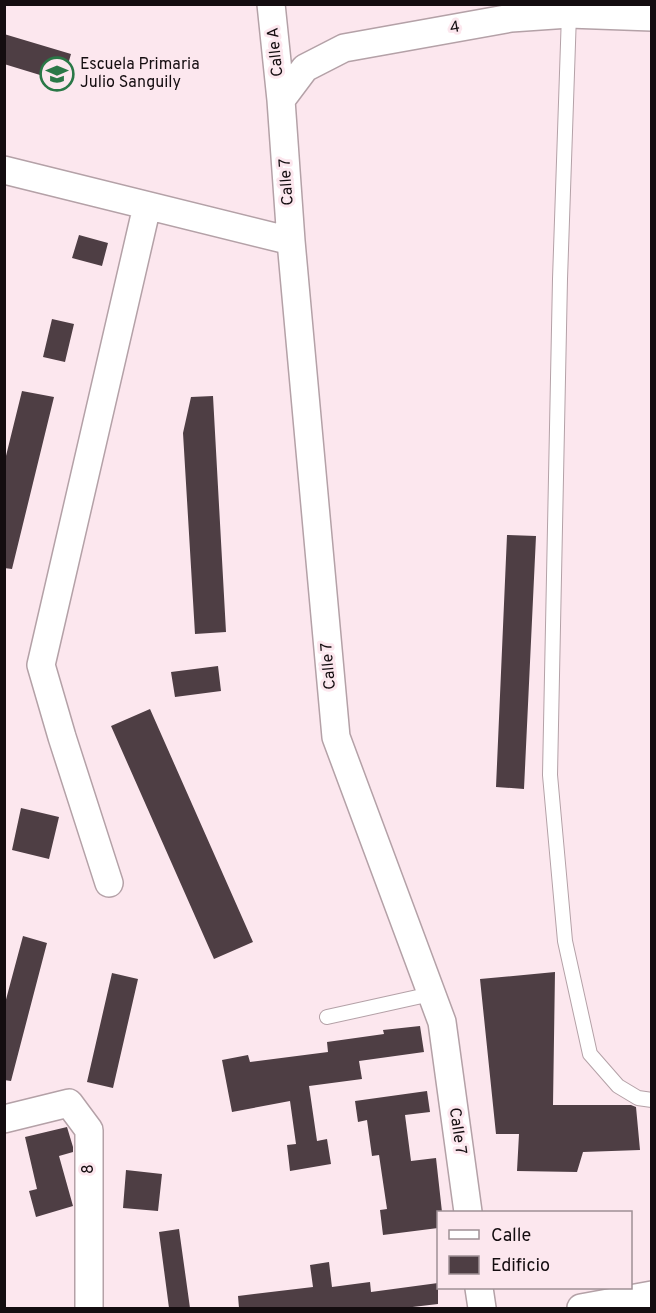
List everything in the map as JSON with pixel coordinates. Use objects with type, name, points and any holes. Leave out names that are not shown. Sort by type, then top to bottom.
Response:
[{"type":"street","name":"Calle A","points":[[271,4],[280,100]]},
{"type":"street","name":"4","points":[[280,100],[305,68],[344,48],[510,11],[651,17]]},
{"type":"street","name":"Calle 7","points":[[280,100],[336,737],[442,1022],[468,1211]]},
{"type":"street","points":[[4,170],[291,242]]},
{"type":"street","points":[[109,883],[41,665],[147,206]]},
{"type":"street","name":"8","points":[[4,1119],[69,1103],[89,1130],[89,1308]]},
{"type":"street","points":[[479,1289],[482,1308]]},
{"type":"street","points":[[581,1308],[651,1295]]},
{"type":"lane","points":[[569,14],[559,291],[550,775],[565,942],[590,1054],[618,1086],[638,1098],[651,1100]]},
{"type":"lane","points":[[327,1017],[431,994]]},
{"type":"building","points":[[4,34],[71,54],[63,82],[4,64]]},
{"type":"building","points":[[79,235],[108,243],[102,266],[72,258]]},
{"type":"building","points":[[52,319],[74,324],[65,362],[43,357]]},
{"type":"building","points":[[22,391],[54,397],[12,569],[4,568],[4,464]]},
{"type":"building","points":[[213,396],[226,632],[195,634],[183,433],[191,397]]},
{"type":"building","points":[[507,535],[536,536],[524,789],[496,787]]},
{"type":"building","points":[[218,666],[221,691],[175,697],[171,672]]},
{"type":"building","points":[[150,709],[253,942],[214,959],[111,726]]},
{"type":"building","points":[[21,808],[59,817],[49,859],[12,850]]},
{"type":"building","points":[[23,936],[47,943],[11,1081],[4,1080],[4,1007]]},
{"type":"building","points":[[555,972],[553,1105],[631,1105],[636,1107],[640,1150],[583,1152],[577,1172],[517,1171],[519,1134],[496,1134],[480,979]]},
{"type":"building","points":[[112,973],[138,979],[113,1088],[87,1082]]},
{"type":"building","points":[[420,1026],[424,1052],[359,1061],[362,1079],[309,1086],[317,1141],[327,1139],[331,1164],[290,1171],[287,1145],[296,1144],[290,1101],[232,1112],[222,1060],[248,1055],[250,1062],[328,1052],[327,1042],[384,1034],[383,1030]]},
{"type":"building","points":[[427,1091],[430,1112],[405,1115],[411,1161],[436,1158],[442,1211],[437,1211],[437,1228],[383,1235],[380,1210],[387,1209],[379,1155],[372,1156],[367,1120],[358,1122],[355,1101]]},
{"type":"building","points":[[67,1127],[73,1152],[59,1156],[73,1206],[36,1217],[29,1191],[37,1189],[25,1137]]},
{"type":"building","points":[[126,1170],[162,1174],[158,1211],[123,1208]]},
{"type":"building","points":[[179,1229],[190,1308],[169,1308],[159,1232]]},
{"type":"building","points":[[329,1262],[332,1287],[370,1282],[371,1292],[437,1283],[438,1304],[404,1308],[239,1308],[238,1296],[313,1287],[310,1265]]},
{"type":"place","name":"Escuela Primaria Julio Sanguily","points":[[57,74]]}]
